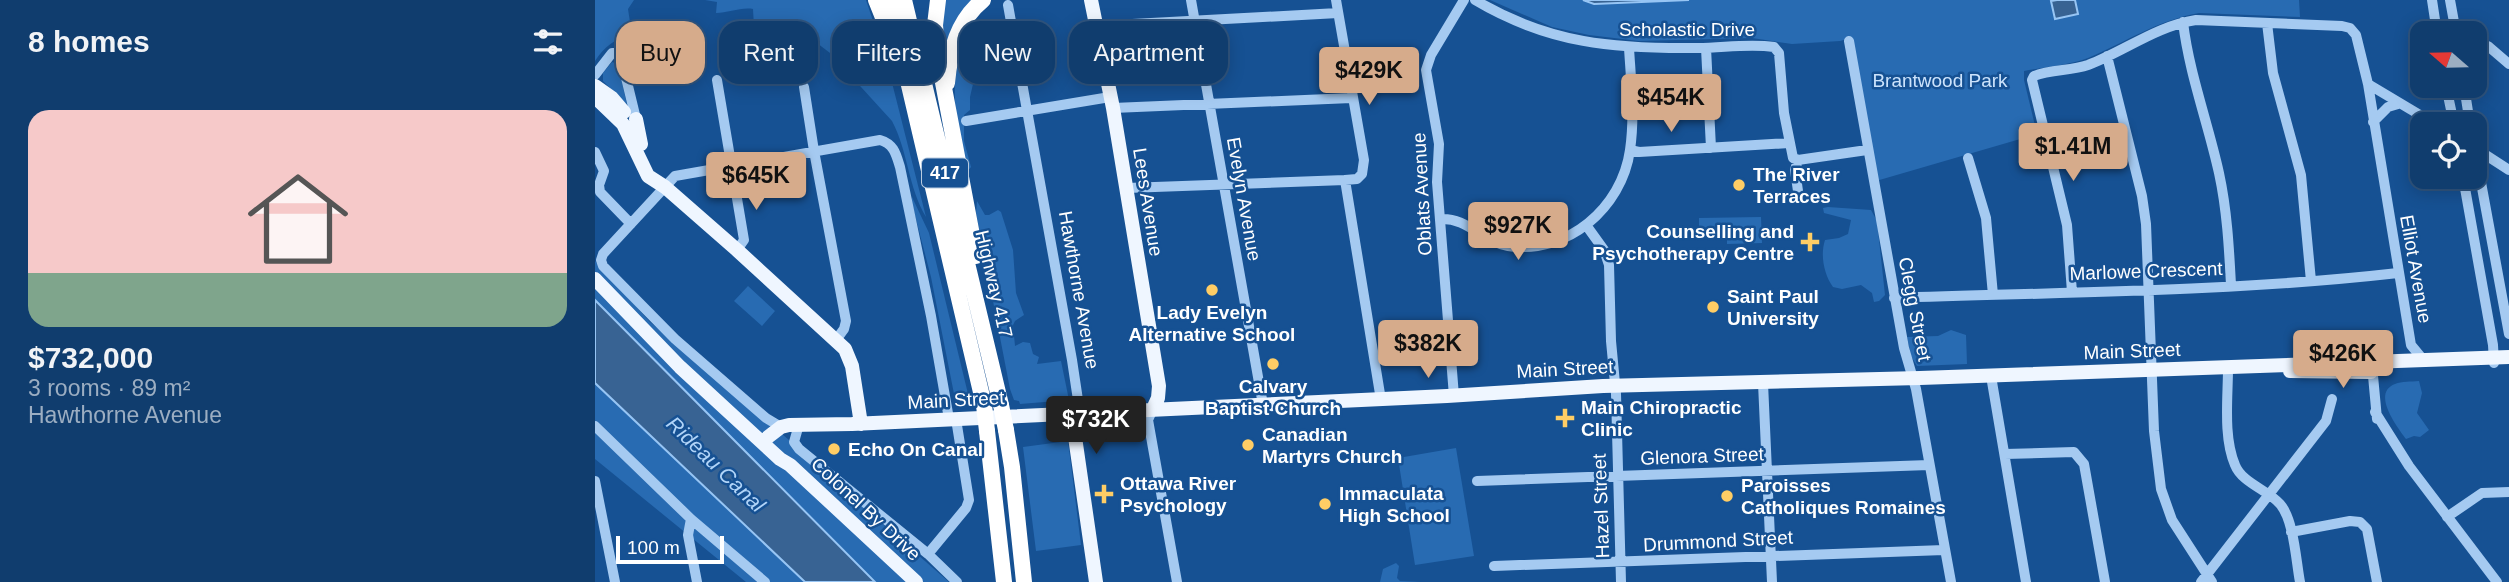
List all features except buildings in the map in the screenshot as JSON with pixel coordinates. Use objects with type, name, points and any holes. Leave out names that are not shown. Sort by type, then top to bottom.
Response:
[{"type":"highway","points":[[876,0],[915,109]]},
{"type":"highway","name":"417","points":[[889,0],[984,405],[1004,582]]},
{"type":"highway","name":"Highway 417","points":[[904,0],[1001,405],[1012,467],[1024,582]]},
{"type":"highway","points":[[938,0],[936,40],[981,282],[987,346]]},
{"type":"highway","points":[[948,114],[947,82],[953,46],[965,19],[983,0]]},
{"type":"main road","name":"Lees Avenue","points":[[1091,0],[1094,21]]},
{"type":"main road","name":"Lees Avenue","points":[[1108,84],[1159,386],[1153,409]]},
{"type":"main road","points":[[595,86],[621,108],[641,144]]},
{"type":"main road","points":[[595,97],[622,124],[646,173],[737,250],[836,340],[851,359],[861,424]]},
{"type":"main road","points":[[636,119],[647,161],[665,187]]},
{"type":"main road","name":"Colonel By Drive","points":[[595,279],[680,367],[770,443],[790,465],[916,582]]},
{"type":"main road","name":"Main Street","points":[[2372,367],[2401,362],[2501,360]]},
{"type":"main road","name":"Main Street","points":[[781,427],[1381,400],[1615,386],[2245,367],[2313,373],[2501,360]]},
{"type":"main road","name":"Hawthorne Avenue","points":[[1075,413],[1075,437],[1096,582]]},
{"type":"main road","points":[[770,443],[781,427]]},
{"type":"main road","points":[[770,443],[801,427]]},
{"type":"street","name":"Evelyn Avenue","points":[[1191,0],[1195,21]]},
{"type":"street","points":[[1127,188],[1357,179],[1364,167],[1336,0]]},
{"type":"street","name":"Oblats Avenue","points":[[1454,396],[1437,182],[1439,144],[1426,70],[1431,55],[1464,0]]},
{"type":"street","name":"Scholastic Drive","points":[[1475,0],[1507,18],[1543,32],[1592,43],[1629,48],[1774,47],[1779,52],[1789,143]]},
{"type":"street","points":[[2432,0],[2435,21]]},
{"type":"street","points":[[2450,0],[2453,21]]},
{"type":"street","name":"Hawthorne Avenue","points":[[1009,5],[1073,367],[1078,400],[1075,413]]},
{"type":"street","points":[[1195,21],[1338,13]]},
{"type":"street","points":[[2072,292],[2067,226],[2032,80],[2036,74],[2086,66],[2149,34],[2196,20],[2267,23],[2273,73],[2301,175],[2311,281]]},
{"type":"street","points":[[2183,22],[2191,65],[2223,191],[2231,285]]},
{"type":"street","name":"Elliot Avenue","points":[[2267,23],[2342,26],[2350,28],[2356,35],[2368,84],[2411,345],[2425,362]]},
{"type":"street","name":"Clegg Street","points":[[1849,41],[1894,298],[1916,390],[1951,582]]},
{"type":"street","points":[[2487,46],[2509,64]]},
{"type":"street","points":[[1440,219],[1457,220],[1492,241],[1517,247],[1556,241],[1586,225],[1604,208],[1625,171],[1632,121],[1629,48]]},
{"type":"street","points":[[1706,48],[1711,148]]},
{"type":"street","points":[[595,75],[611,53],[620,53],[636,119]]},
{"type":"street","points":[[2107,56],[2142,196],[2146,224],[2154,431],[2161,489],[2172,520],[2206,579],[2326,421],[2332,399]]},
{"type":"street","points":[[717,80],[744,240],[737,250]]},
{"type":"street","name":"Evelyn Avenue","points":[[1206,84],[1263,405]]},
{"type":"street","points":[[2368,84],[2413,112]]},
{"type":"street","points":[[804,87],[846,321],[836,340]]},
{"type":"street","points":[[966,121],[1027,111],[1112,103],[1351,98]]},
{"type":"street","points":[[2373,122],[2388,107],[2398,104]]},
{"type":"street","points":[[781,427],[766,418],[639,305],[605,268],[601,260],[603,254],[675,176],[880,140],[889,142],[900,167],[969,500],[966,508],[928,554]]},
{"type":"street","points":[[1630,150],[1789,143],[1793,158],[1798,160],[1867,150]]},
{"type":"street","points":[[595,152],[604,171],[599,185],[600,192],[631,224]]},
{"type":"street","points":[[2487,156],[2509,170]]},
{"type":"street","points":[[1968,158],[1986,218],[1993,295]]},
{"type":"street","points":[[1798,160],[1795,170],[1798,191]]},
{"type":"street","points":[[1345,180],[1381,400]]},
{"type":"street","points":[[2465,189],[2501,360]]},
{"type":"street","points":[[2482,189],[2509,334]]},
{"type":"street","name":"Hazel Street","points":[[1586,225],[1604,250],[1609,264],[1621,582]]},
{"type":"street","name":"Marlowe Crescent","points":[[1894,298],[2149,290],[2311,281],[2399,272]]},
{"type":"street","name":"Elliot Avenue","points":[[2401,362],[2411,345]]},
{"type":"street","points":[[2372,367],[2375,412],[2380,428],[2497,582]]},
{"type":"street","points":[[2228,368],[2229,432],[2235,465],[2279,502],[2285,512],[2299,582]]},
{"type":"street","points":[[1991,376],[2026,582]]},
{"type":"street","points":[[1763,383],[1772,582]]},
{"type":"street","points":[[1153,409],[1148,420],[1177,582]]},
{"type":"street","points":[[595,426],[691,519],[765,582]]},
{"type":"street","points":[[801,427],[794,442],[799,449],[928,554],[957,582]]},
{"type":"street","points":[[2005,454],[2074,452],[2080,456],[2084,464],[2105,582]]},
{"type":"street","name":"Glenora Street","points":[[1477,481],[1929,465]]},
{"type":"street","points":[[595,481],[615,582]]},
{"type":"street","points":[[2447,517],[2482,493],[2509,492]]},
{"type":"street","points":[[691,519],[688,535],[697,582]]},
{"type":"street","points":[[2291,532],[2350,521],[2360,522],[2367,529],[2377,582]]},
{"type":"street","name":"Drummond Street","points":[[1494,566],[1944,550]]},
{"type":"green space","points":[[595,0],[634,0],[628,9],[630,21],[616,21],[616,41],[602,51],[595,61]]},
{"type":"green space","points":[[705,0],[866,0],[873,21],[832,21],[832,55],[818,44],[818,21],[754,21],[753,9],[716,13],[717,2]]},
{"type":"green space","points":[[944,0],[979,0],[968,21],[959,21],[959,39],[947,62],[945,21],[940,21]]},
{"type":"green space","name":"Brantwood Park","points":[[1490,0],[1583,0],[1594,4],[1689,0],[2299,0],[2300,17],[2199,13],[2156,26],[2088,58],[2024,71],[2037,134],[1876,181],[1851,38],[1792,44],[1752,38],[1639,41],[1552,27]]},
{"type":"green space","points":[[612,62],[616,63],[616,84],[622,84],[627,105],[603,81],[603,73]]},
{"type":"green space","points":[[959,63],[959,84],[973,84],[970,110],[964,115],[964,141],[971,167],[967,172],[958,132],[955,89]]},
{"type":"green space","points":[[858,84],[892,84],[926,217],[915,194],[902,144],[892,121]]},
{"type":"green space","points":[[912,197],[929,233],[969,398],[967,402],[956,404]]},
{"type":"green space","points":[[977,201],[985,215],[998,210],[1001,212],[1013,250],[1016,293],[1024,315],[1013,325],[1015,346],[1023,342],[1030,343],[1033,354],[1039,357],[1037,364],[1061,361],[1069,400],[1020,404],[1014,400],[976,213]]},
{"type":"green space","points":[[1823,208],[1871,210],[1877,221],[1885,295],[1879,301],[1874,302],[1872,293],[1861,285],[1842,289],[1833,287],[1830,282],[1823,258],[1825,240],[1848,234],[1851,220],[1824,213]]},
{"type":"green space","points":[[1761,217],[1762,243],[1727,244],[1727,227],[1699,228],[1699,218]]},
{"type":"green space","points":[[595,261],[650,322],[789,440],[949,582],[875,582],[595,300]]},
{"type":"green space","points":[[748,286],[775,311],[762,326],[734,301]]},
{"type":"green space","points":[[1951,330],[1966,335],[1967,364],[1917,366],[1911,356],[1907,337],[1938,336]]},
{"type":"green space","points":[[2419,381],[2422,393],[2417,413],[2429,430],[2420,437],[2406,439],[2388,410],[2385,395],[2388,388],[2395,384]]},
{"type":"green space","points":[[595,383],[805,582],[746,582],[595,459]]},
{"type":"green space","points":[[1068,441],[1081,545],[1036,551],[1023,447]]},
{"type":"green space","points":[[1456,448],[1474,556],[1415,565],[1398,458]]},
{"type":"green space","points":[[1396,563],[1399,566],[1397,578],[1400,581],[1421,582],[1380,582],[1383,569]]},
{"type":"water","points":[[1583,0],[1689,0],[1594,4]]},
{"type":"water","points":[[2075,0],[2078,14],[2055,19],[2051,1]]},
{"type":"water","name":"Rideau Canal","points":[[595,300],[875,582],[805,582],[595,383]]},
{"type":"place","name":"The River Terraces","points":[[1739,185]]},
{"type":"place","name":"Counselling and Psychotherapy Centre","points":[[1810,242]]},
{"type":"place","name":"Lady Evelyn Alternative School","points":[[1212,290]]},
{"type":"place","name":"Saint Paul University","points":[[1713,307]]},
{"type":"place","name":"Calvary Baptist Church","points":[[1273,364]]},
{"type":"place","name":"Main Chiropractic Clinic","points":[[1565,418]]},
{"type":"place","name":"Canadian Martyrs Church","points":[[1248,445]]},
{"type":"place","name":"Echo On Canal","points":[[834,449]]},
{"type":"place","name":"Ottawa River Psychology","points":[[1104,494]]},
{"type":"place","name":"Paroisses Catholiques Romaines","points":[[1727,496]]},
{"type":"place","name":"Immaculata High School","points":[[1325,504]]}]
